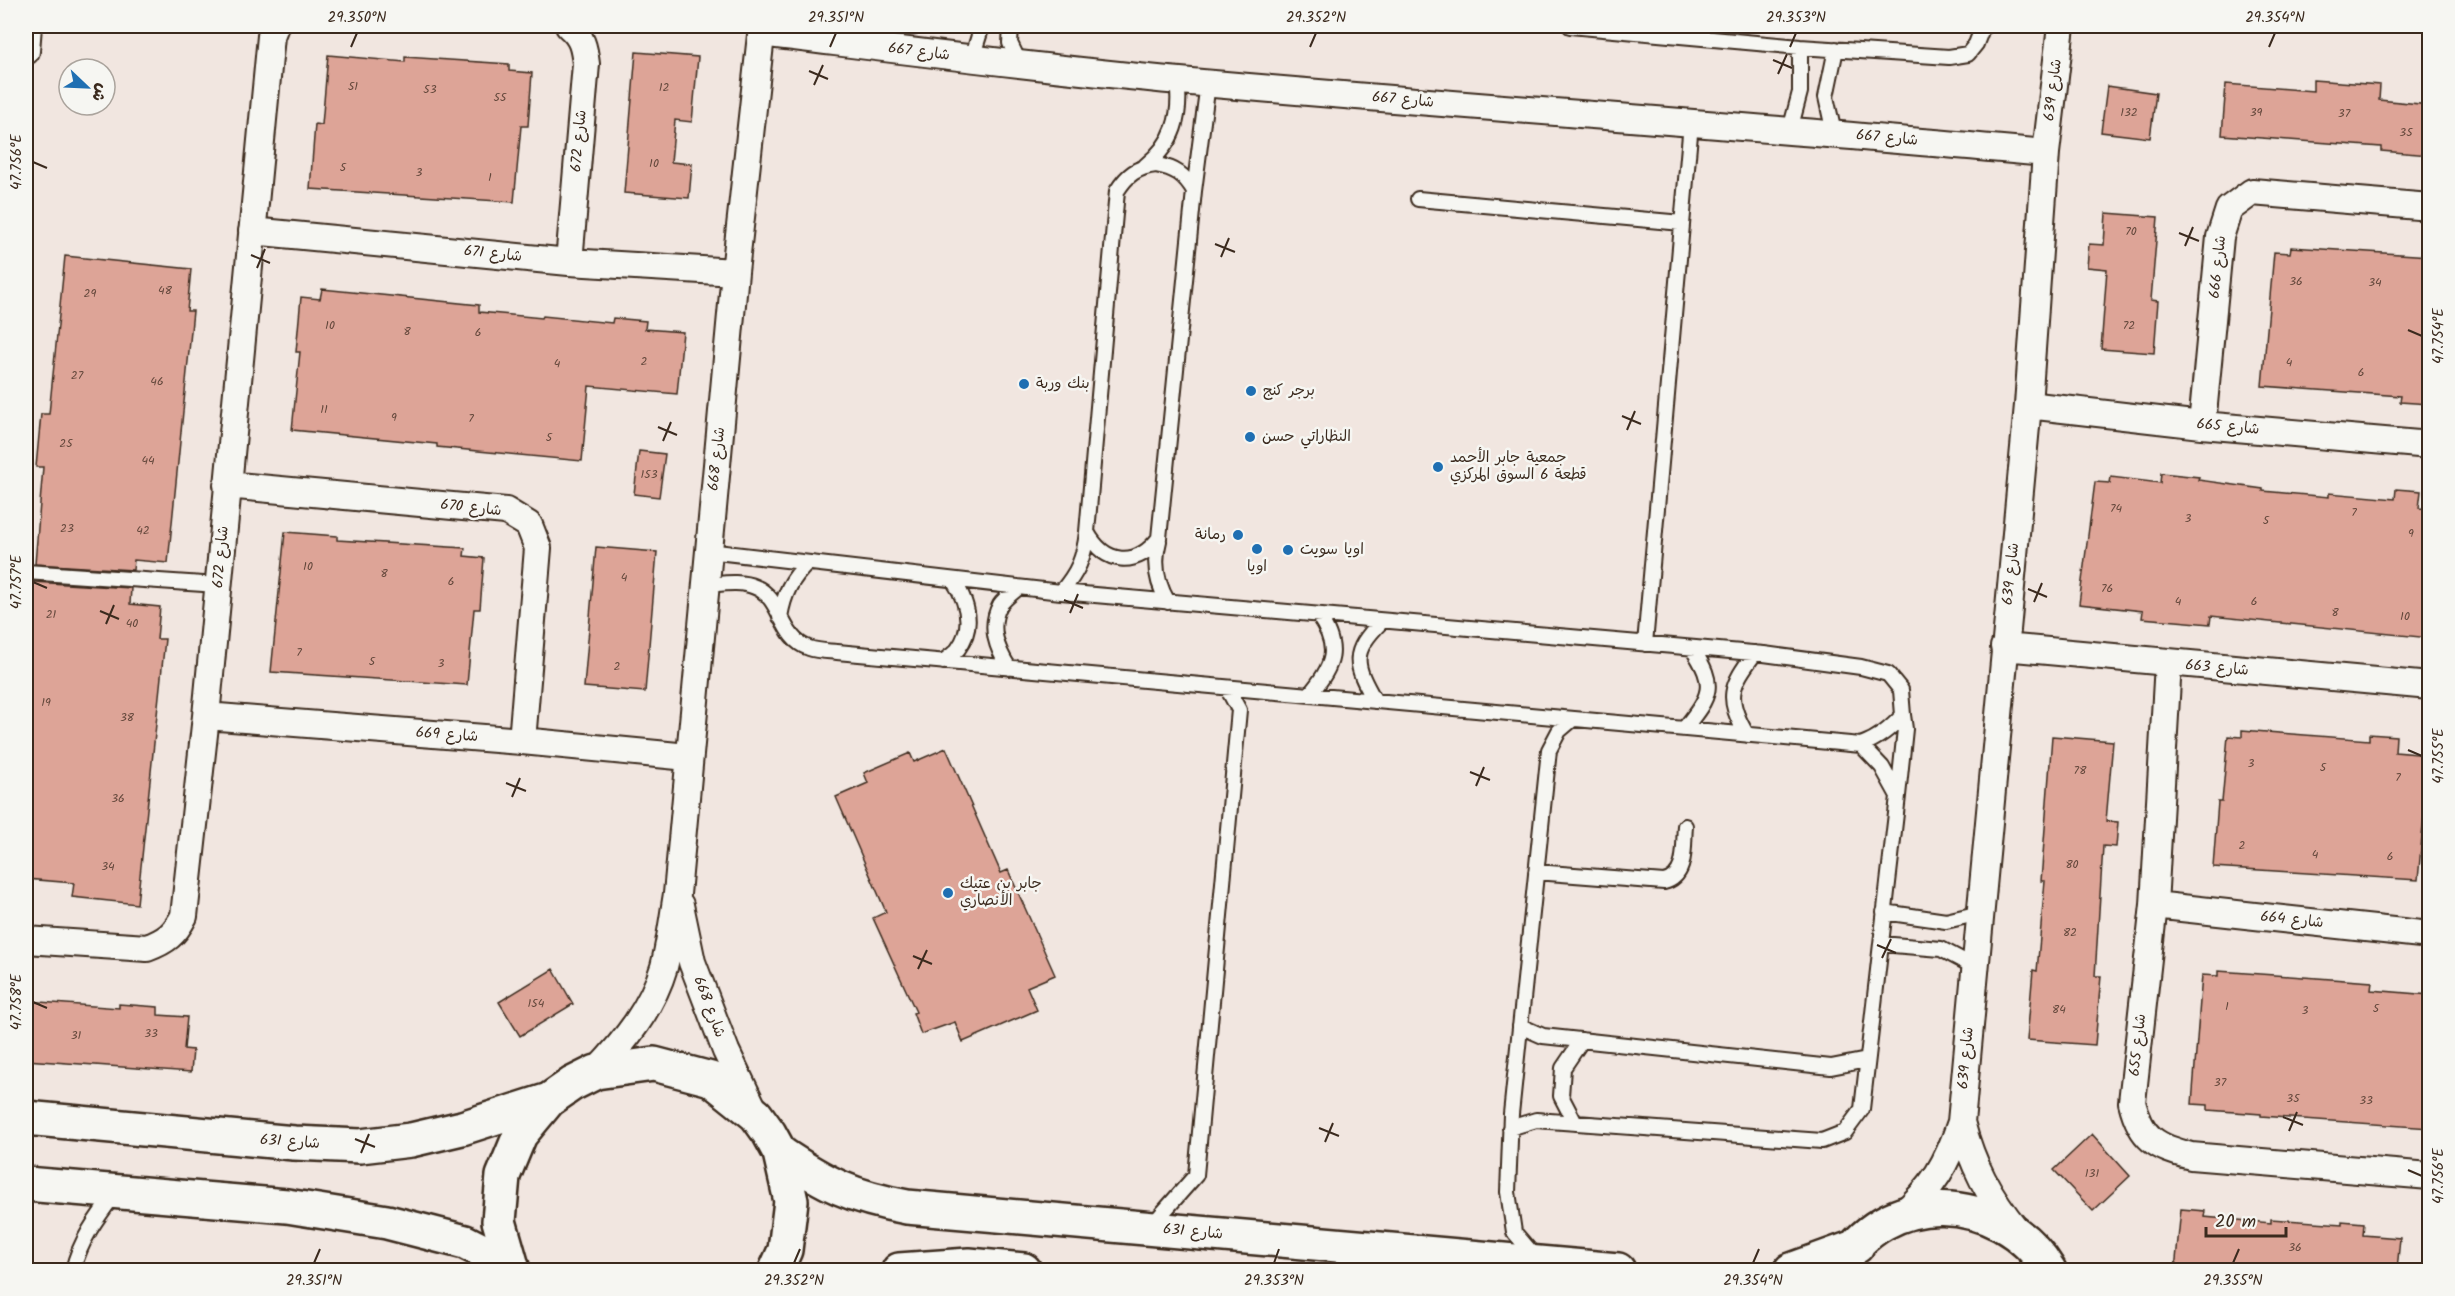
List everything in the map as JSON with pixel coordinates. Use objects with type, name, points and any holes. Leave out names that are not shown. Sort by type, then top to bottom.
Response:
[{"type":"main road","points":[[511,1268],[499,1221],[503,1176],[520,1134],[549,1100],[572,1084],[596,1072],[654,1064],[711,1079],[756,1115],[780,1153],[791,1201],[785,1250],[776,1270]]},
{"type":"main road","name":"شارع 631","points":[[26,1118],[294,1143],[360,1146],[411,1140],[462,1128],[549,1100]]},
{"type":"main road","name":"شارع 631","points":[[780,1153],[815,1177],[870,1200],[907,1207],[1618,1270]]},
{"type":"main road","points":[[26,1184],[287,1206],[387,1222],[465,1242],[511,1268]]},
{"type":"main road","points":[[1791,1270],[1848,1258],[1877,1229],[1900,1216],[1941,1208],[1984,1215],[2003,1224],[2032,1246],[2049,1270]]},
{"type":"main road","points":[[899,1270],[969,1265],[1024,1270]]},
{"type":"street","points":[[26,51],[28,26]]},
{"type":"street","name":"شارع 672","points":[[26,940],[147,948],[165,941],[177,930],[184,916],[206,716],[270,36],[275,26]]},
{"type":"street","name":"شارع 672","points":[[569,26],[577,32],[584,44],[586,64],[569,262]]},
{"type":"street","name":"شارع 639","points":[[1900,1216],[1922,1198],[1939,1175],[1952,1150],[1961,1122],[2028,405],[2046,153],[2061,26]]},
{"type":"street","name":"شارع 667","points":[[762,29],[1020,64],[1208,83],[1521,110],[1834,133],[2046,153]]},
{"type":"street","name":"شارع 668","points":[[596,1072],[624,1042],[644,1012],[663,968],[677,894],[735,272],[762,29]]},
{"type":"street","name":"شارع 666","points":[[2202,425],[2220,237],[2229,209],[2252,192],[2430,207]]},
{"type":"street","name":"شارع 671","points":[[252,231],[569,262],[735,272]]},
{"type":"street","name":"شارع 665","points":[[2028,405],[2202,425],[2430,445]]},
{"type":"street","name":"شارع 670","points":[[227,485],[506,511],[529,525],[538,548],[522,741]]},
{"type":"street","name":"شارع 663","points":[[2004,647],[2430,686]]},
{"type":"street","name":"شارع 655","points":[[2168,663],[2154,905],[2132,1102],[2137,1122],[2146,1136],[2169,1150],[2191,1156],[2430,1176]]},
{"type":"street","name":"شارع 669","points":[[206,716],[522,741],[688,757]]},
{"type":"street","name":"شارع 668","points":[[677,894],[692,962],[726,1051],[756,1115]]},
{"type":"street","name":"شارع 664","points":[[2154,905],[2430,935]]},
{"type":"street","name":"شارع 639","points":[[1961,1122],[1969,1154],[1982,1183],[2020,1236]]},
{"type":"lane","points":[[972,58],[982,26]]},
{"type":"lane","points":[[1011,26],[1010,43],[1020,64]]},
{"type":"lane","points":[[1570,26],[1800,47],[1949,57],[1968,54],[1976,44],[1983,26]]},
{"type":"lane","points":[[1790,130],[1800,92],[1800,47]]},
{"type":"lane","points":[[1834,133],[1826,97],[1836,49]]},
{"type":"lane","points":[[1061,592],[1081,563],[1085,553],[1117,191],[1128,176],[1159,155],[1173,132],[1179,106],[1177,80]]},
{"type":"lane","points":[[1168,602],[1161,590],[1156,571],[1156,551],[1160,538],[1194,191],[1208,83]]},
{"type":"lane","points":[[1645,644],[1691,123]]},
{"type":"lane","points":[[1144,166],[1168,167],[1179,172],[1194,191]]},
{"type":"lane","points":[[1418,199],[1682,223]]},
{"type":"lane","points":[[1087,532],[1100,550],[1121,559],[1143,554],[1160,538]]},
{"type":"lane","points":[[708,551],[1018,588],[1755,653],[1861,667],[1888,674],[1901,690],[1905,729],[1862,1109],[1845,1132],[1821,1140],[1536,1120],[1510,1128]]},
{"type":"lane","points":[[780,617],[783,596],[794,576],[808,563]]},
{"type":"lane","points":[[26,572],[218,585]]},
{"type":"lane","points":[[942,662],[958,649],[965,633],[968,613],[964,598],[953,580]]},
{"type":"lane","points":[[705,585],[739,583],[757,587],[772,600],[790,633],[807,648],[1861,745],[1877,739],[1890,730],[1903,716]]},
{"type":"lane","points":[[1009,668],[997,649],[994,625],[1001,604],[1018,588]]},
{"type":"lane","points":[[1309,695],[1323,679],[1332,660],[1329,632],[1318,615]]},
{"type":"lane","points":[[1375,701],[1360,675],[1358,660],[1365,638],[1382,621]]},
{"type":"lane","points":[[1684,729],[1702,707],[1708,687],[1706,670],[1692,648]]},
{"type":"lane","points":[[1747,735],[1732,700],[1737,677],[1755,653]]},
{"type":"lane","points":[[1149,1228],[1196,1175],[1239,710],[1227,688]]},
{"type":"lane","points":[[1540,1263],[1514,1232],[1508,1192],[1510,1128],[1549,750],[1559,731],[1574,719]]},
{"type":"lane","points":[[1861,745],[1882,767],[1898,796]]},
{"type":"lane","points":[[1536,872],[1664,882],[1671,880],[1680,871],[1685,826]]},
{"type":"lane","points":[[1884,912],[1946,921],[1980,913]]},
{"type":"lane","points":[[1881,944],[1941,949],[1975,967]]},
{"type":"lane","points":[[1520,1026],[1543,1036],[1831,1067],[1867,1060]]},
{"type":"lane","points":[[1575,1123],[1561,1096],[1563,1068],[1582,1040]]},
{"type":"lane","points":[[73,1270],[93,1224],[118,1192]]},
{"type":"building","points":[[636,52],[698,57],[692,122],[675,120],[671,162],[692,164],[689,198],[624,193]]},
{"type":"building","points":[[328,55],[405,62],[405,57],[509,64],[509,71],[532,73],[528,126],[521,126],[514,202],[310,189],[315,124],[322,125]]},
{"type":"building","points":[[2313,80],[2380,85],[2379,100],[2430,105],[2430,155],[2381,151],[2381,147],[2222,135],[2226,84],[2313,91]]},
{"type":"building","points":[[2107,86],[2156,93],[2150,138],[2101,132]]},
{"type":"building","points":[[2106,213],[2158,217],[2151,300],[2158,301],[2154,353],[2101,349],[2107,269],[2087,267],[2089,244],[2104,245]]},
{"type":"building","points":[[2291,247],[2430,256],[2430,404],[2400,402],[2401,396],[2262,386],[2274,252],[2290,253]]},
{"type":"building","points":[[65,256],[191,269],[187,311],[193,311],[168,563],[134,560],[133,570],[35,564],[43,467],[36,467],[41,414],[49,414]]},
{"type":"building","points":[[322,289],[479,305],[479,312],[612,323],[613,318],[646,321],[645,329],[683,332],[677,394],[589,386],[582,461],[292,430],[300,352],[296,352],[301,297],[320,299]]},
{"type":"building","points":[[639,451],[665,454],[659,497],[634,494]]},
{"type":"building","points":[[2161,473],[2199,477],[2198,480],[2263,489],[2263,491],[2329,497],[2329,493],[2395,499],[2396,489],[2421,491],[2419,508],[2430,509],[2430,638],[2211,616],[2210,624],[2142,618],[2143,611],[2079,604],[2095,482],[2110,483],[2111,477],[2160,483]]},
{"type":"building","points":[[285,532],[337,536],[337,540],[465,548],[464,556],[484,558],[480,609],[474,609],[467,685],[271,672]]},
{"type":"building","points":[[596,547],[657,552],[645,692],[584,687]]},
{"type":"building","points":[[33,582],[131,588],[130,604],[160,607],[157,639],[165,639],[137,904],[72,897],[74,883],[26,879],[26,586],[33,586]]},
{"type":"building","points":[[2242,730],[2369,740],[2369,734],[2396,736],[2395,752],[2430,755],[2430,804],[2425,804],[2418,880],[2213,867],[2218,802],[2222,802],[2228,736],[2242,737]]},
{"type":"building","points":[[2052,736],[2113,741],[2106,821],[2118,822],[2116,847],[2103,846],[2095,976],[2101,976],[2095,1045],[2027,1040],[2033,970],[2037,971],[2045,881],[2041,881]]},
{"type":"building","name":"جابر بن عتيك الأنصاري","points":[[946,748],[1001,873],[1008,870],[1055,975],[1027,987],[1037,1010],[963,1042],[955,1022],[921,1034],[913,1013],[916,1012],[873,918],[886,912],[836,797],[868,783],[864,773],[910,753],[914,762]]},
{"type":"building","points":[[553,969],[573,1004],[520,1036],[499,1002]]},
{"type":"building","points":[[2218,971],[2372,982],[2371,990],[2430,995],[2430,1128],[2261,1116],[2261,1114],[2208,1110],[2208,1105],[2192,1104],[2202,975],[2218,976]]},
{"type":"building","points":[[26,1001],[119,1008],[119,1004],[158,1007],[158,1015],[187,1017],[184,1049],[193,1050],[191,1072],[26,1060]]},
{"type":"building","points":[[2092,1134],[2130,1176],[2093,1211],[2054,1170]]},
{"type":"building","points":[[2181,1209],[2205,1211],[2204,1217],[2271,1223],[2271,1219],[2342,1224],[2342,1221],[2364,1223],[2363,1235],[2400,1238],[2397,1270],[2175,1270]]},
{"type":"place","name":"بنك وربة","points":[[1024,384]]},
{"type":"place","name":"برجر كنج","points":[[1251,391]]},
{"type":"place","name":"النظاراتي حسن","points":[[1250,437]]},
{"type":"place","name":"جمعية جابر الأحمد قطعة 6 السوق المركزي","points":[[1438,467]]},
{"type":"place","name":"رمانة","points":[[1238,535]]},
{"type":"place","name":"اويا","points":[[1257,549]]},
{"type":"place","name":"اويا سويت","points":[[1288,550]]},
{"type":"place","name":"جابر بن عتيك الأنصاري","points":[[948,893]]}]
